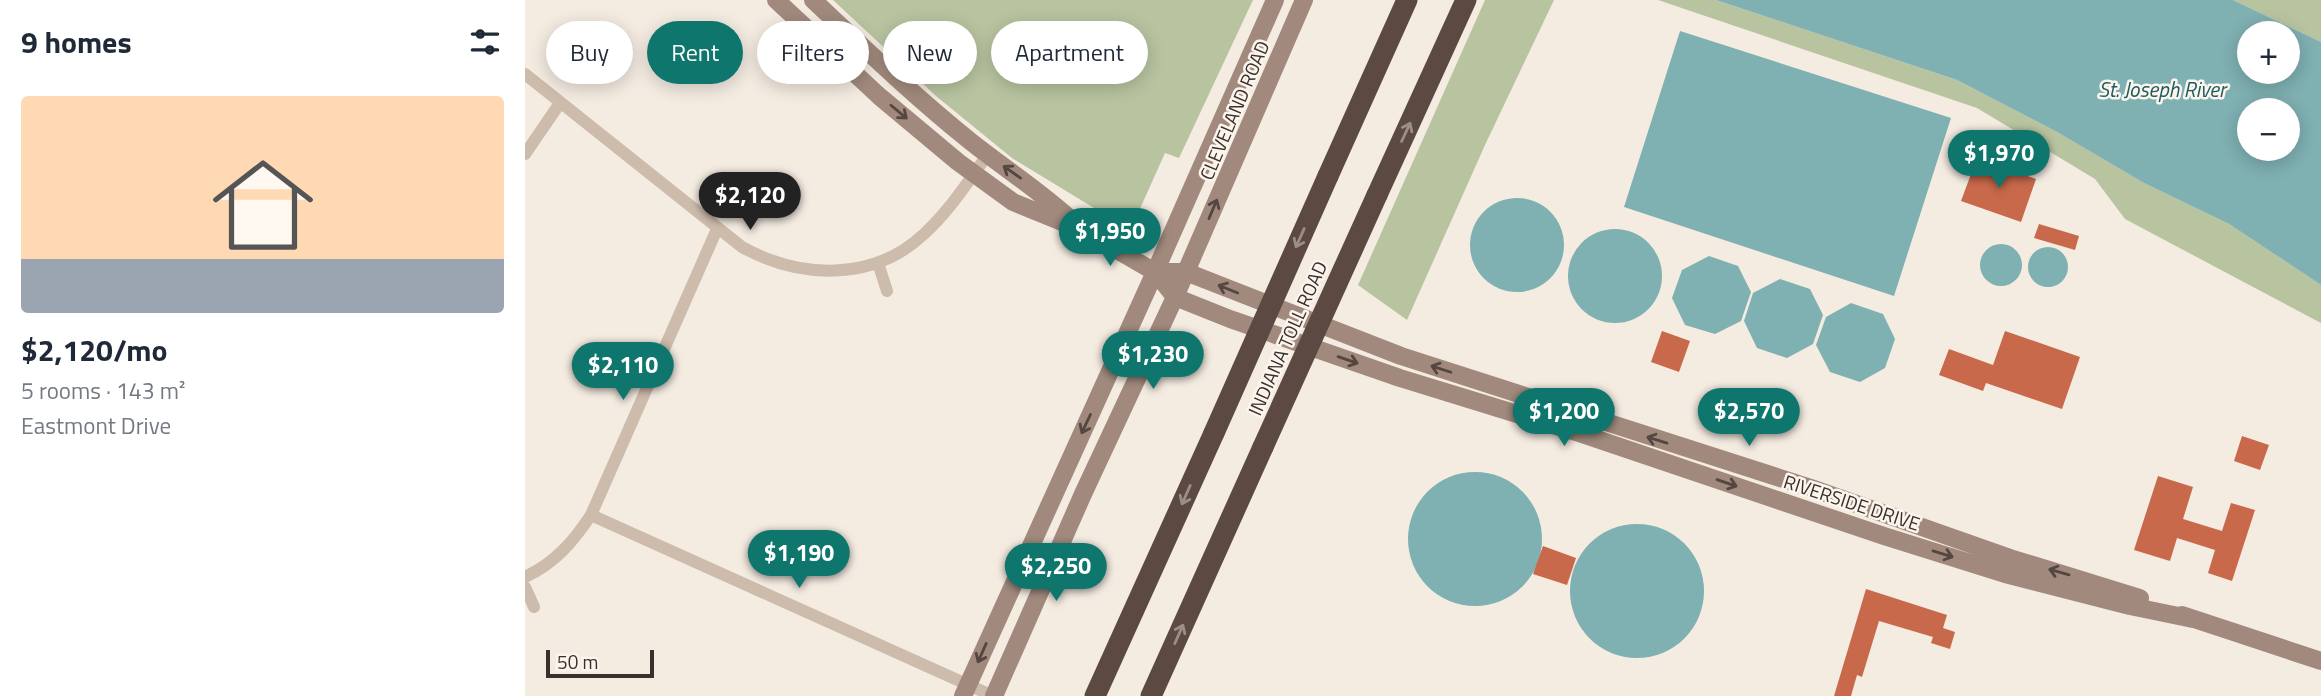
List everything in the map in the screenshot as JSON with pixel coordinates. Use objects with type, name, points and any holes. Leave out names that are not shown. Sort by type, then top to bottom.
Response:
[{"type":"highway","name":"INDIANA TOLL ROAD","points":[[1095,696],[1407,0]]},
{"type":"highway","name":"INDIANA TOLL ROAD","points":[[1151,696],[1466,0]]},
{"type":"street","name":"RIVERSIDE DRIVE","points":[[776,0],[879,96],[974,174],[1013,202],[1084,231],[1155,272],[1175,297],[1400,378],[1579,433],[1884,536],[2005,573],[2130,606],[2193,619]]},
{"type":"street","name":"RIVERSIDE DRIVE","points":[[813,0],[924,103],[1049,198],[1084,231]]},
{"type":"street","name":"CLEVELAND ROAD","points":[[965,690],[1275,0]]},
{"type":"street","name":"CLEVELAND ROAD","points":[[994,696],[1083,494],[1187,272],[1304,0]]},
{"type":"street","points":[[525,74],[717,229],[751,252],[783,265],[832,272],[878,263],[905,249],[942,216],[988,154]]},
{"type":"street","points":[[525,154],[560,103]]},
{"type":"street","points":[[525,576],[553,561],[572,543],[591,515],[717,229]]},
{"type":"street","points":[[878,263],[887,291]]},
{"type":"street","name":"RIVERSIDE DRIVE","points":[[1155,272],[1187,272],[1401,356],[1811,488],[2010,558],[2132,595],[2193,619],[2321,661]]},
{"type":"street","points":[[591,515],[965,690],[994,696]]},
{"type":"street","points":[[525,587],[534,607]]},
{"type":"green space","points":[[833,0],[1253,0],[1179,158],[1165,153],[1134,222],[1094,208],[1012,158],[923,84],[977,84],[977,21],[883,21],[883,47],[869,34],[869,21],[856,21]]},
{"type":"green space","points":[[1485,0],[1554,0],[1485,145],[1407,320],[1358,285]]},
{"type":"green space","points":[[1658,0],[1716,0],[1957,80],[2057,132],[2144,183],[2229,224],[2321,285],[2321,323],[2125,219],[2095,179],[1977,108]]},
{"type":"green space","points":[[2233,0],[2321,0],[2321,42],[2300,32],[2300,21],[2277,21]]},
{"type":"water","name":"St. Joseph River","points":[[1716,0],[2233,0],[2277,21],[2237,21],[2237,84],[2300,84],[2300,32],[2321,42],[2321,285],[2229,224],[2144,183],[2057,132],[1957,80]]},
{"type":"water","points":[[1680,31],[1951,118],[1894,296],[1624,207]]},
{"type":"water","points":[[1517,198],[1535,202],[1550,212],[1560,227],[1564,245],[1560,263],[1550,278],[1535,288],[1517,292],[1499,288],[1484,278],[1474,263],[1470,245],[1474,227],[1484,212],[1499,202]]},
{"type":"water","points":[[1615,229],[1633,233],[1648,243],[1658,258],[1662,276],[1658,294],[1648,309],[1633,319],[1615,323],[1597,319],[1582,309],[1572,294],[1568,276],[1572,258],[1582,243],[1597,233]]},
{"type":"water","points":[[2001,244],[2016,250],[2022,265],[2016,280],[2001,286],[1986,280],[1980,265],[1986,250]]},
{"type":"water","points":[[2048,247],[2056,248],[2062,253],[2067,259],[2067,275],[2062,281],[2056,286],[2048,287],[2040,286],[2034,281],[2029,275],[2028,267],[2029,259],[2034,253],[2040,248]]},
{"type":"water","points":[[1709,256],[1738,266],[1751,292],[1741,321],[1715,334],[1685,325],[1672,298],[1682,270]]},
{"type":"water","points":[[1780,279],[1810,289],[1823,315],[1813,344],[1787,358],[1757,348],[1744,321],[1753,293]]},
{"type":"water","points":[[1851,303],[1883,314],[1895,339],[1885,368],[1860,382],[1830,372],[1816,345],[1826,317]]},
{"type":"water","points":[[1475,472],[1501,477],[1522,492],[1537,513],[1542,539],[1537,565],[1522,586],[1501,601],[1475,606],[1449,601],[1428,586],[1413,565],[1408,539],[1413,513],[1428,492],[1449,477]]},
{"type":"water","points":[[1637,524],[1663,529],[1684,544],[1699,565],[1704,591],[1699,617],[1684,638],[1663,653],[1637,658],[1611,653],[1590,638],[1575,617],[1570,591],[1575,565],[1590,544],[1611,529]]},
{"type":"building","points":[[1977,158],[2036,179],[2021,222],[1961,201]]},
{"type":"building","points":[[2039,224],[2079,236],[2075,250],[2034,238]]},
{"type":"building","points":[[1662,331],[1690,341],[1679,372],[1651,362]]},
{"type":"building","points":[[2005,331],[2080,357],[2062,409],[1986,383],[1983,391],[1939,375],[1949,349],[1993,365]]},
{"type":"building","points":[[2242,436],[2269,445],[2260,470],[2234,461]]},
{"type":"building","points":[[2158,476],[2193,487],[2183,519],[2222,531],[2231,503],[2255,510],[2232,581],[2208,573],[2215,550],[2177,538],[2170,561],[2134,550]]},
{"type":"building","points":[[1543,546],[1576,558],[1567,585],[1533,574]]},
{"type":"building","points":[[1866,589],[1947,615],[1943,628],[1955,632],[1950,649],[1931,643],[1933,637],[1879,621],[1862,677],[1857,675],[1851,696],[1834,696]]}]
